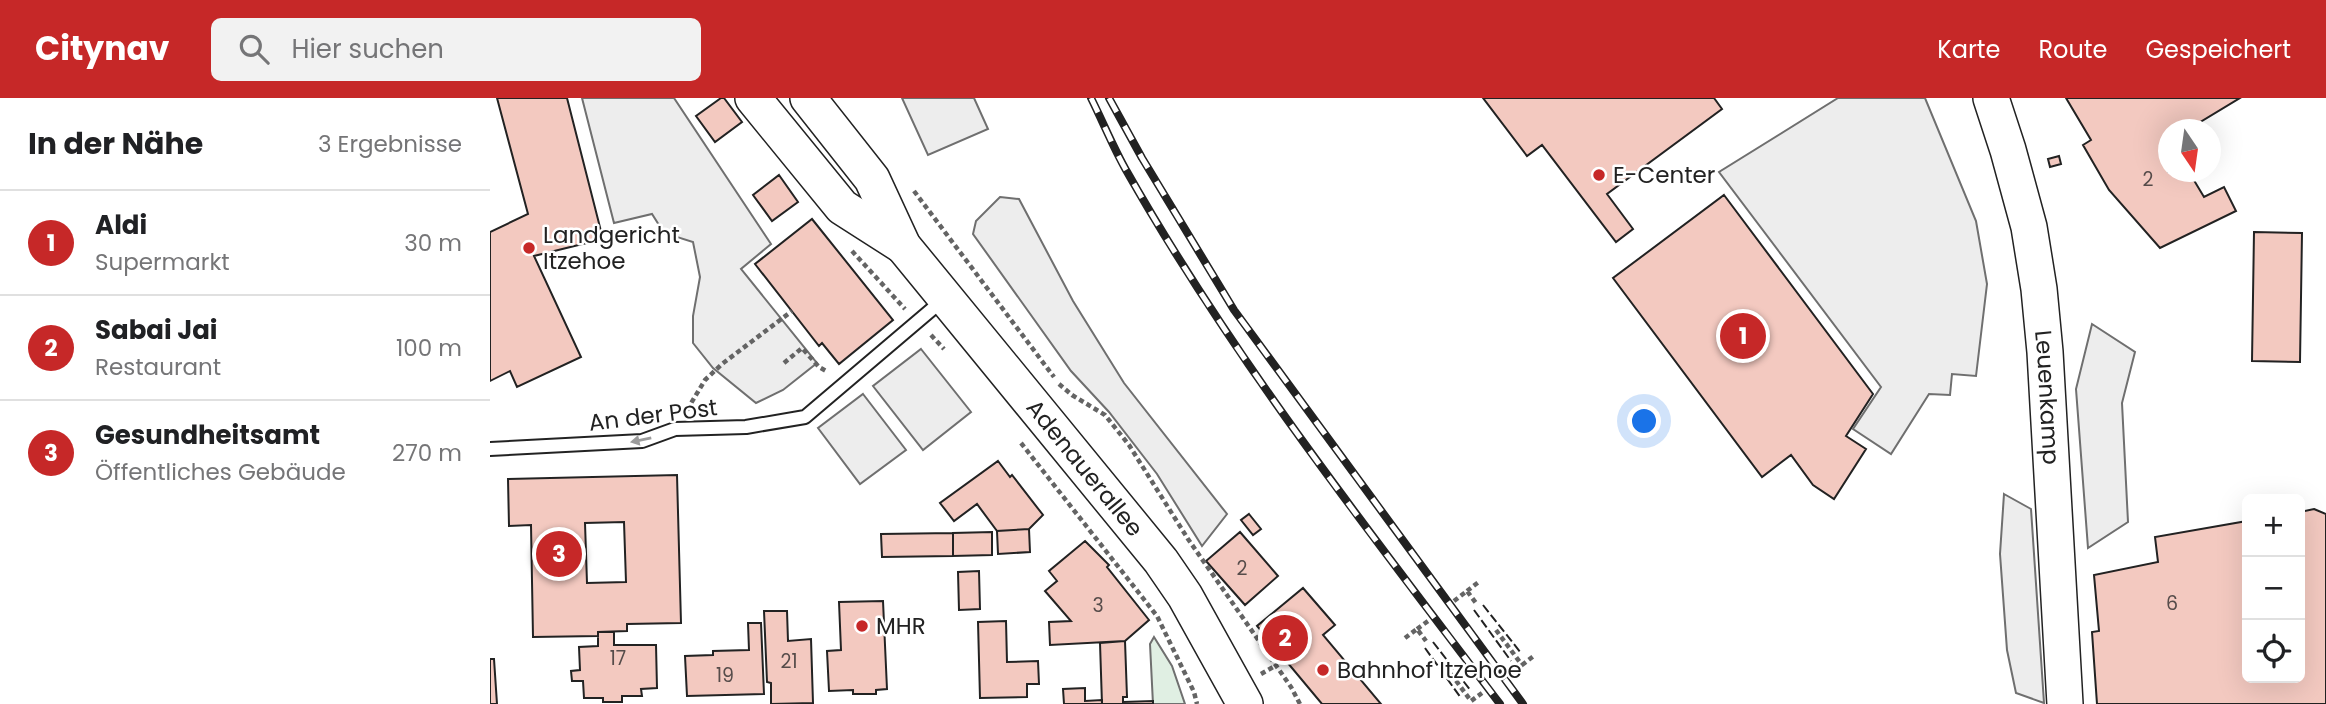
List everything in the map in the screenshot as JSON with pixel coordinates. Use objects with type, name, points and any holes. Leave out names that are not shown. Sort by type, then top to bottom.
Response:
[{"type":"main road","name":"Adenauerallee","points":[[753,98],[842,207],[903,246]]},
{"type":"main road","name":"Adenauerallee","points":[[808,98],[872,179],[903,246],[1161,561],[1192,608],[1245,704]]},
{"type":"main road","name":"Leuenkamp","points":[[1991,98],[2029,227],[2039,289],[2065,704]]},
{"type":"lane","name":"An der Post","points":[[490,449],[642,442],[675,429],[746,427],[805,417],[945,299]]},
{"type":"path","points":[[906,181],[1060,385],[1105,415],[1300,704]]},
{"type":"path","points":[[850,249],[951,356]]},
{"type":"path","points":[[675,429],[705,380],[722,363],[792,311]]},
{"type":"path","points":[[784,363],[802,348],[842,386]]},
{"type":"path","points":[[1019,441],[1157,616],[1194,692],[1197,704]]},
{"type":"path","points":[[1454,601],[1480,581]]},
{"type":"path","points":[[1466,591],[1476,603]]},
{"type":"path","points":[[1405,638],[1428,621]]},
{"type":"path","points":[[1417,629],[1426,641]]},
{"type":"path","points":[[1496,630],[1522,665]]},
{"type":"path","points":[[1509,674],[1535,655]]},
{"type":"path","points":[[1446,667],[1469,702],[1482,693]]},
{"type":"green space","points":[[1154,637],[1172,666],[1185,704],[1153,704],[1150,644]]},
{"type":"shaded area","points":[[582,98],[674,98],[771,244],[741,269],[817,363],[783,390],[756,403],[713,368],[693,343],[693,316],[700,277],[693,242],[664,233],[652,214],[614,223]]},
{"type":"shaded area","points":[[902,98],[974,98],[988,129],[928,155]]},
{"type":"shaded area","points":[[1838,98],[1925,98],[1976,221],[1987,284],[1976,376],[1952,374],[1950,395],[1929,394],[1891,454],[1853,429],[1881,387],[1719,172]]},
{"type":"shaded area","points":[[1000,197],[1019,199],[1073,301],[1124,383],[1227,514],[1202,546],[1157,474],[1109,412],[1071,371],[973,234],[976,221]]},
{"type":"shaded area","points":[[2092,324],[2135,352],[2122,403],[2128,522],[2088,548],[2076,389]]},
{"type":"shaded area","points":[[921,349],[971,412],[923,450],[873,386]]},
{"type":"shaded area","points":[[863,394],[906,450],[860,484],[818,428]]},
{"type":"shaded area","points":[[2004,494],[2031,509],[2044,703],[2016,693],[2007,650],[2000,554]]},
{"type":"building","name":"Landgericht Itzehoe","points":[[497,98],[567,98],[603,239],[534,256],[581,357],[517,387],[510,371],[490,381],[490,232],[528,214]]},
{"type":"building","points":[[724,98],[742,122],[715,142],[696,116]]},
{"type":"building","name":"E-Center","points":[[1483,98],[1714,98],[1722,109],[1607,194],[1633,229],[1616,242],[1542,145],[1527,156]]},
{"type":"building","points":[[2066,98],[2240,98],[2205,119],[2158,119],[2158,182],[2195,182],[2204,197],[2224,187],[2236,211],[2160,248],[2109,190],[2083,145],[2091,140]]},
{"type":"building","points":[[2059,156],[2061,164],[2050,167],[2048,159]]},
{"type":"building","points":[[779,175],[798,202],[772,221],[753,195]]},
{"type":"building","points":[[1724,195],[1873,394],[1846,436],[1866,449],[1834,499],[1813,485],[1791,455],[1762,477],[1613,278]]},
{"type":"building","points":[[812,219],[893,320],[839,364],[822,343],[819,346],[755,264]]},
{"type":"building","points":[[2254,232],[2302,233],[2300,362],[2252,361]]},
{"type":"building","points":[[998,461],[1043,515],[1029,529],[997,531],[977,504],[954,521],[940,503]]},
{"type":"building","points":[[677,475],[681,623],[627,624],[627,631],[598,632],[598,636],[533,637],[531,525],[509,526],[508,479]],"holes":[[[624,522],[626,582],[587,583],[585,523]]]},
{"type":"building","points":[[2314,509],[2326,514],[2326,704],[2097,704],[2092,632],[2099,631],[2094,575],[2158,562],[2155,537],[2242,522],[2242,683],[2305,683],[2305,511]]},
{"type":"building","points":[[1249,514],[1261,529],[1253,535],[1241,520]]},
{"type":"building","points":[[1029,529],[1030,552],[998,554],[997,531]]},
{"type":"building","points":[[992,532],[992,555],[953,556],[953,533]]},
{"type":"building","points":[[1240,532],[1278,576],[1245,605],[1206,561]]},
{"type":"building","points":[[953,533],[953,556],[882,557],[881,534]]},
{"type":"building","points":[[1085,541],[1109,565],[1107,567],[1149,620],[1125,641],[1050,645],[1049,622],[1071,621],[1045,591],[1057,581],[1049,571]]},
{"type":"building","points":[[979,571],[980,609],[959,610],[958,572]]},
{"type":"building","name":"Bahnhof Itzehoe","points":[[1303,588],[1335,625],[1323,635],[1381,704],[1322,704],[1257,626]]},
{"type":"building","name":"MHR","points":[[883,601],[887,689],[876,690],[876,694],[853,694],[853,690],[829,691],[827,651],[841,650],[839,602]]},
{"type":"building","points":[[764,611],[787,611],[788,641],[811,639],[813,703],[771,704],[771,683],[767,682]]},
{"type":"building","points":[[1006,621],[1007,662],[1038,661],[1039,684],[1027,684],[1027,697],[980,698],[978,622]]},
{"type":"building","points":[[748,623],[761,623],[764,694],[687,696],[685,656],[713,655],[713,651],[749,650]]},
{"type":"building","points":[[598,632],[614,632],[614,645],[656,645],[657,688],[641,689],[642,696],[622,696],[622,702],[584,698],[583,681],[572,681],[571,671],[580,670],[579,647],[598,646]]},
{"type":"building","points":[[1125,641],[1127,697],[1123,697],[1123,702],[1153,701],[1153,704],[1102,704],[1100,643]]},
{"type":"building","points":[[490,659],[494,659],[497,704],[490,704]]},
{"type":"building","points":[[1085,688],[1085,701],[1102,700],[1102,704],[1064,704],[1063,689]]},
{"type":"railway","points":[[1091,98],[1126,170],[1211,309],[1304,443],[1500,704]]},
{"type":"railway","points":[[1109,98],[1234,310],[1523,704]]},
{"type":"fence","points":[[1483,605],[1521,653]]},
{"type":"fence","points":[[1474,610],[1511,661]]},
{"type":"fence","points":[[1433,642],[1471,691]]},
{"type":"fence","points":[[1425,648],[1461,698]]},
{"type":"place","name":"E-Center","points":[[1599,175]]},
{"type":"place","name":"Landgericht Itzehoe","points":[[529,248]]},
{"type":"place","name":"Aldi","points":[[1743,336]]},
{"type":"place","name":"Gesundheitsamt","points":[[559,554]]},
{"type":"place","name":"MHR","points":[[862,626]]},
{"type":"place","name":"Sabai Jai","points":[[1285,638]]},
{"type":"place","name":"Bahnhof Itzehoe","points":[[1323,670]]}]
